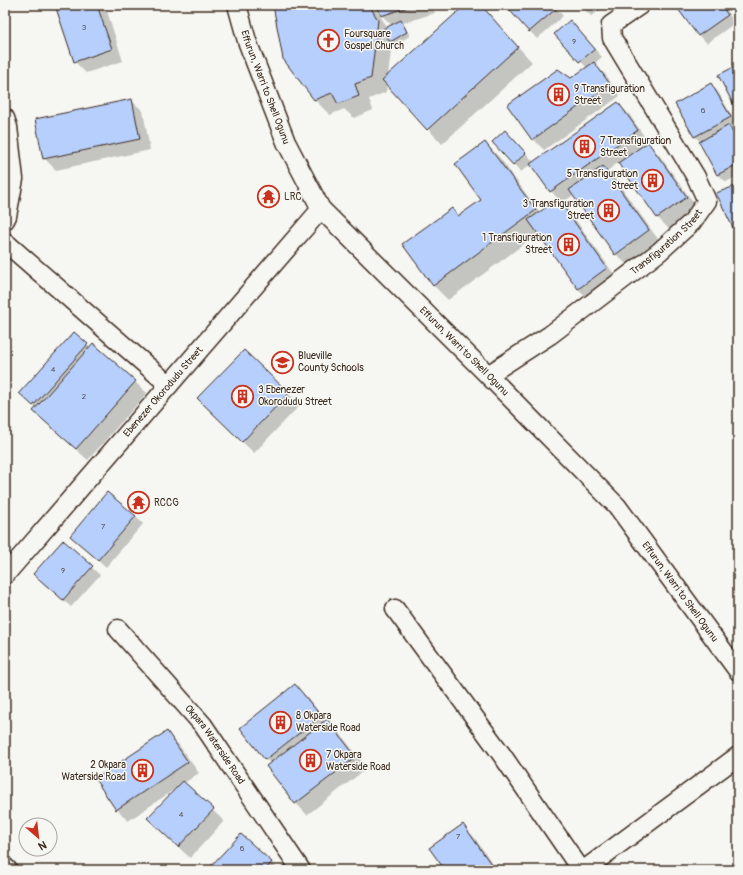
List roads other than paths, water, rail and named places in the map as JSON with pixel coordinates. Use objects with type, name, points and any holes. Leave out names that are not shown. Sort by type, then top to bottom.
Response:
[{"type":"street","name":"Effurun, Warri to Shell Ogunu","points":[[237,5],[247,41],[286,142],[321,209],[617,506],[738,671]]},
{"type":"street","name":"Transfiguration Street","points":[[488,375],[550,335],[659,252],[692,222],[707,201],[696,177],[612,38],[611,25],[640,5]]},
{"type":"street","points":[[5,118],[8,127],[14,179],[8,216],[5,220]]},
{"type":"street","name":"Ebenezer Okorodudu Street","points":[[5,575],[321,209]]},
{"type":"street","points":[[5,242],[169,385]]},
{"type":"street","points":[[395,610],[502,755],[581,870]]},
{"type":"street","name":"Okpara Waterside Road","points":[[118,629],[203,725],[301,870]]},
{"type":"street","points":[[584,870],[738,756]]},
{"type":"street","points":[[5,866],[8,870]]},
{"type":"place","name":"Foursquare Gospel Church","points":[[328,40]]},
{"type":"place","name":"9 Transfiguration Street","points":[[558,95]]},
{"type":"place","name":"7 Transfiguration Street","points":[[584,147]]},
{"type":"place","name":"5 Transfiguration Street","points":[[653,180]]},
{"type":"place","name":"LRC","points":[[269,197]]},
{"type":"place","name":"3 Transfiguration Street","points":[[609,210]]},
{"type":"place","name":"1 Transfiguration Street","points":[[568,244]]},
{"type":"place","name":"Blueville County Schools","points":[[283,362]]},
{"type":"place","name":"3 Ebenezer Okorodudu Street","points":[[243,396]]},
{"type":"place","name":"RCCG","points":[[139,503]]},
{"type":"place","name":"8 Okpara Waterside Road","points":[[280,722]]},
{"type":"place","name":"7 Okpara Waterside Road","points":[[311,761]]},
{"type":"place","name":"2 Okpara Waterside Road","points":[[142,771]]}]
